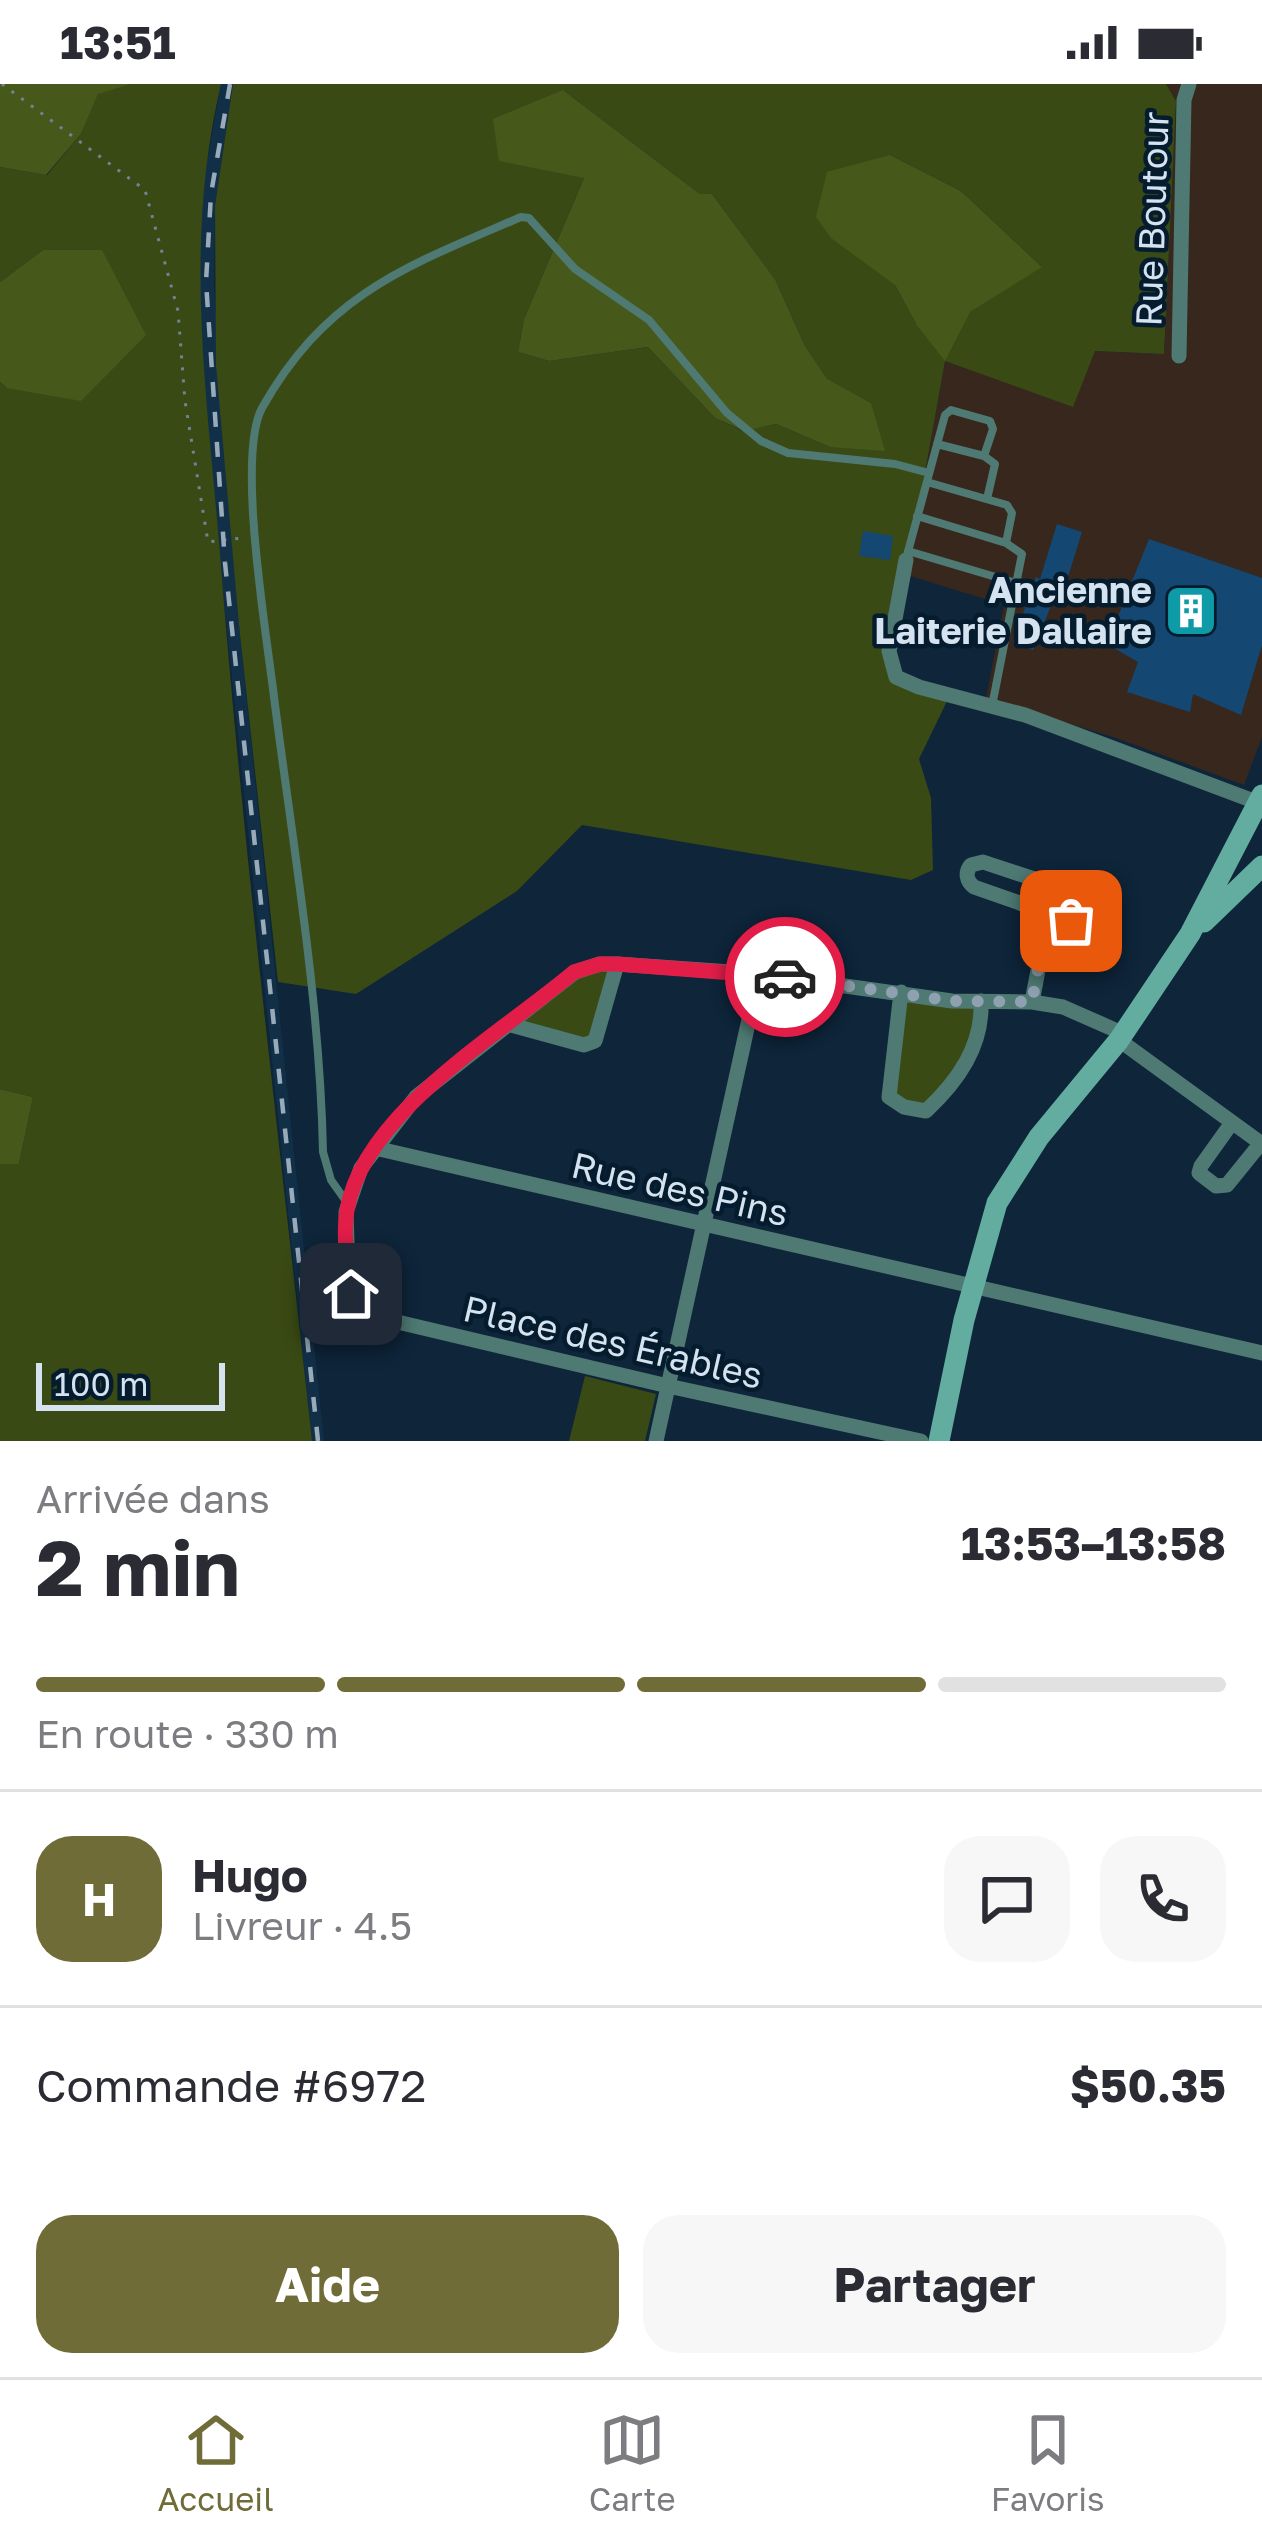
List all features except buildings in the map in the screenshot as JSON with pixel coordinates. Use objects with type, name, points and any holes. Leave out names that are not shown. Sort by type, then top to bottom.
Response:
[{"type":"street","name":"Rue Boutour","points":[[1179,356],[1184,100],[1189,84]]},
{"type":"street","points":[[907,555],[889,651],[896,677],[1261,800],[1190,934],[1120,1037],[1039,1137],[997,1203],[972,1288],[939,1441]]},
{"type":"street","points":[[983,862],[1054,886],[1104,902],[1112,919],[1098,929],[1048,914],[974,887],[967,872],[971,865],[983,862]]},
{"type":"street","points":[[1190,934],[1262,866]]},
{"type":"street","points":[[1032,1002],[1054,886]]},
{"type":"street","name":"Place des Érables","points":[[921,1441],[368,1315],[356,1302],[347,1272],[349,1205],[361,1168],[416,1097],[574,972],[600,964],[759,974],[952,1001],[1063,1007],[1120,1037],[1262,1144]]},
{"type":"street","points":[[511,1025],[584,1045],[595,1041],[617,964]]},
{"type":"street","points":[[656,1441],[759,974]]},
{"type":"street","points":[[901,992],[890,1097],[904,1107],[926,1111],[947,1091],[972,1053],[982,1021],[981,1001]]},
{"type":"street","points":[[1231,1124],[1201,1166],[1199,1173],[1209,1183],[1227,1185],[1262,1144]]},
{"type":"street","name":"Rue des Pins","points":[[375,1148],[1262,1353]]},
{"type":"lane","points":[[349,1205],[331,1180],[323,1152],[250,448],[254,428],[291,366],[323,327],[381,280],[521,218],[537,223],[575,269],[641,313],[727,413],[760,441],[788,453],[895,464],[1007,505],[1012,513],[1006,543]]},
{"type":"lane","points":[[984,456],[993,429],[990,421],[951,410],[945,415],[907,555],[1016,583]]},
{"type":"lane","points":[[937,444],[984,456],[995,464],[987,499]]},
{"type":"lane","points":[[917,517],[1006,543],[1022,554],[992,706]]},
{"type":"path","points":[[2,84],[145,190],[178,311],[187,420],[208,542],[256,536]]},
{"type":"shaded area","points":[[221,84],[233,84],[215,206],[214,289],[239,625],[324,1441],[312,1441],[207,439],[198,278],[203,183]]},
{"type":"shaded area","points":[[1166,84],[1262,84],[1262,737],[1244,785],[1116,738],[986,698],[1004,605],[907,575],[945,361],[1072,406],[1094,351],[1164,354],[1176,101]]},
{"type":"green space","points":[[0,84],[131,84],[98,94],[81,134],[46,175],[0,167]]},
{"type":"green space","points":[[131,84],[221,84],[203,203],[201,319],[229,665],[312,1441],[0,1441],[0,1164],[19,1164],[33,1097],[0,1089],[0,382],[7,388],[43,250],[0,282],[0,167],[47,175],[81,134],[98,93]]},
{"type":"green space","points":[[233,84],[1166,84],[1176,101],[1164,354],[1095,351],[1073,407],[945,361],[893,652],[903,673],[950,695],[919,759],[931,798],[933,870],[911,880],[582,825],[517,891],[356,994],[278,982],[216,365],[215,206]],"holes":[[[563,90],[700,194],[712,194],[775,279],[805,346],[827,380],[871,403],[830,447],[776,424],[743,431],[715,418],[648,347],[549,361],[518,352],[524,319],[584,178]],[[890,155],[961,191],[1041,266],[970,312],[916,324],[895,285]]]},
{"type":"green space","points":[[563,90],[700,194],[712,194],[775,279],[805,346],[827,379],[871,403],[885,451],[830,447],[776,424],[744,431],[715,418],[648,347],[549,361],[518,352],[524,319],[584,178],[499,161],[493,119]]},
{"type":"green space","points":[[890,155],[961,191],[1042,267],[970,312],[945,361],[916,324],[895,285],[831,238],[816,217],[827,172]]},
{"type":"green space","points":[[43,250],[102,250],[146,335],[81,401],[7,388],[0,382],[0,282]]},
{"type":"green space","points":[[617,964],[595,1041],[511,1025],[575,972]]},
{"type":"green space","points":[[901,992],[981,1001],[972,1053],[926,1111],[889,1097]]},
{"type":"green space","points":[[0,1089],[33,1097],[19,1164],[0,1164]]},
{"type":"green space","points":[[585,1376],[656,1394],[645,1441],[569,1441]]},
{"type":"railway","points":[[230,84],[211,194],[206,282],[225,563],[318,1441]]},
{"type":"way so far","points":[[785,977],[952,1001],[1032,1002],[1048,914],[1071,921]]},
{"type":"place","name":"Ancienne Laiterie Dallaire","points":[[1191,611]]},
{"type":"route","points":[[351,1294],[346,1212],[361,1168],[416,1097],[574,972],[617,964],[785,977]]}]
